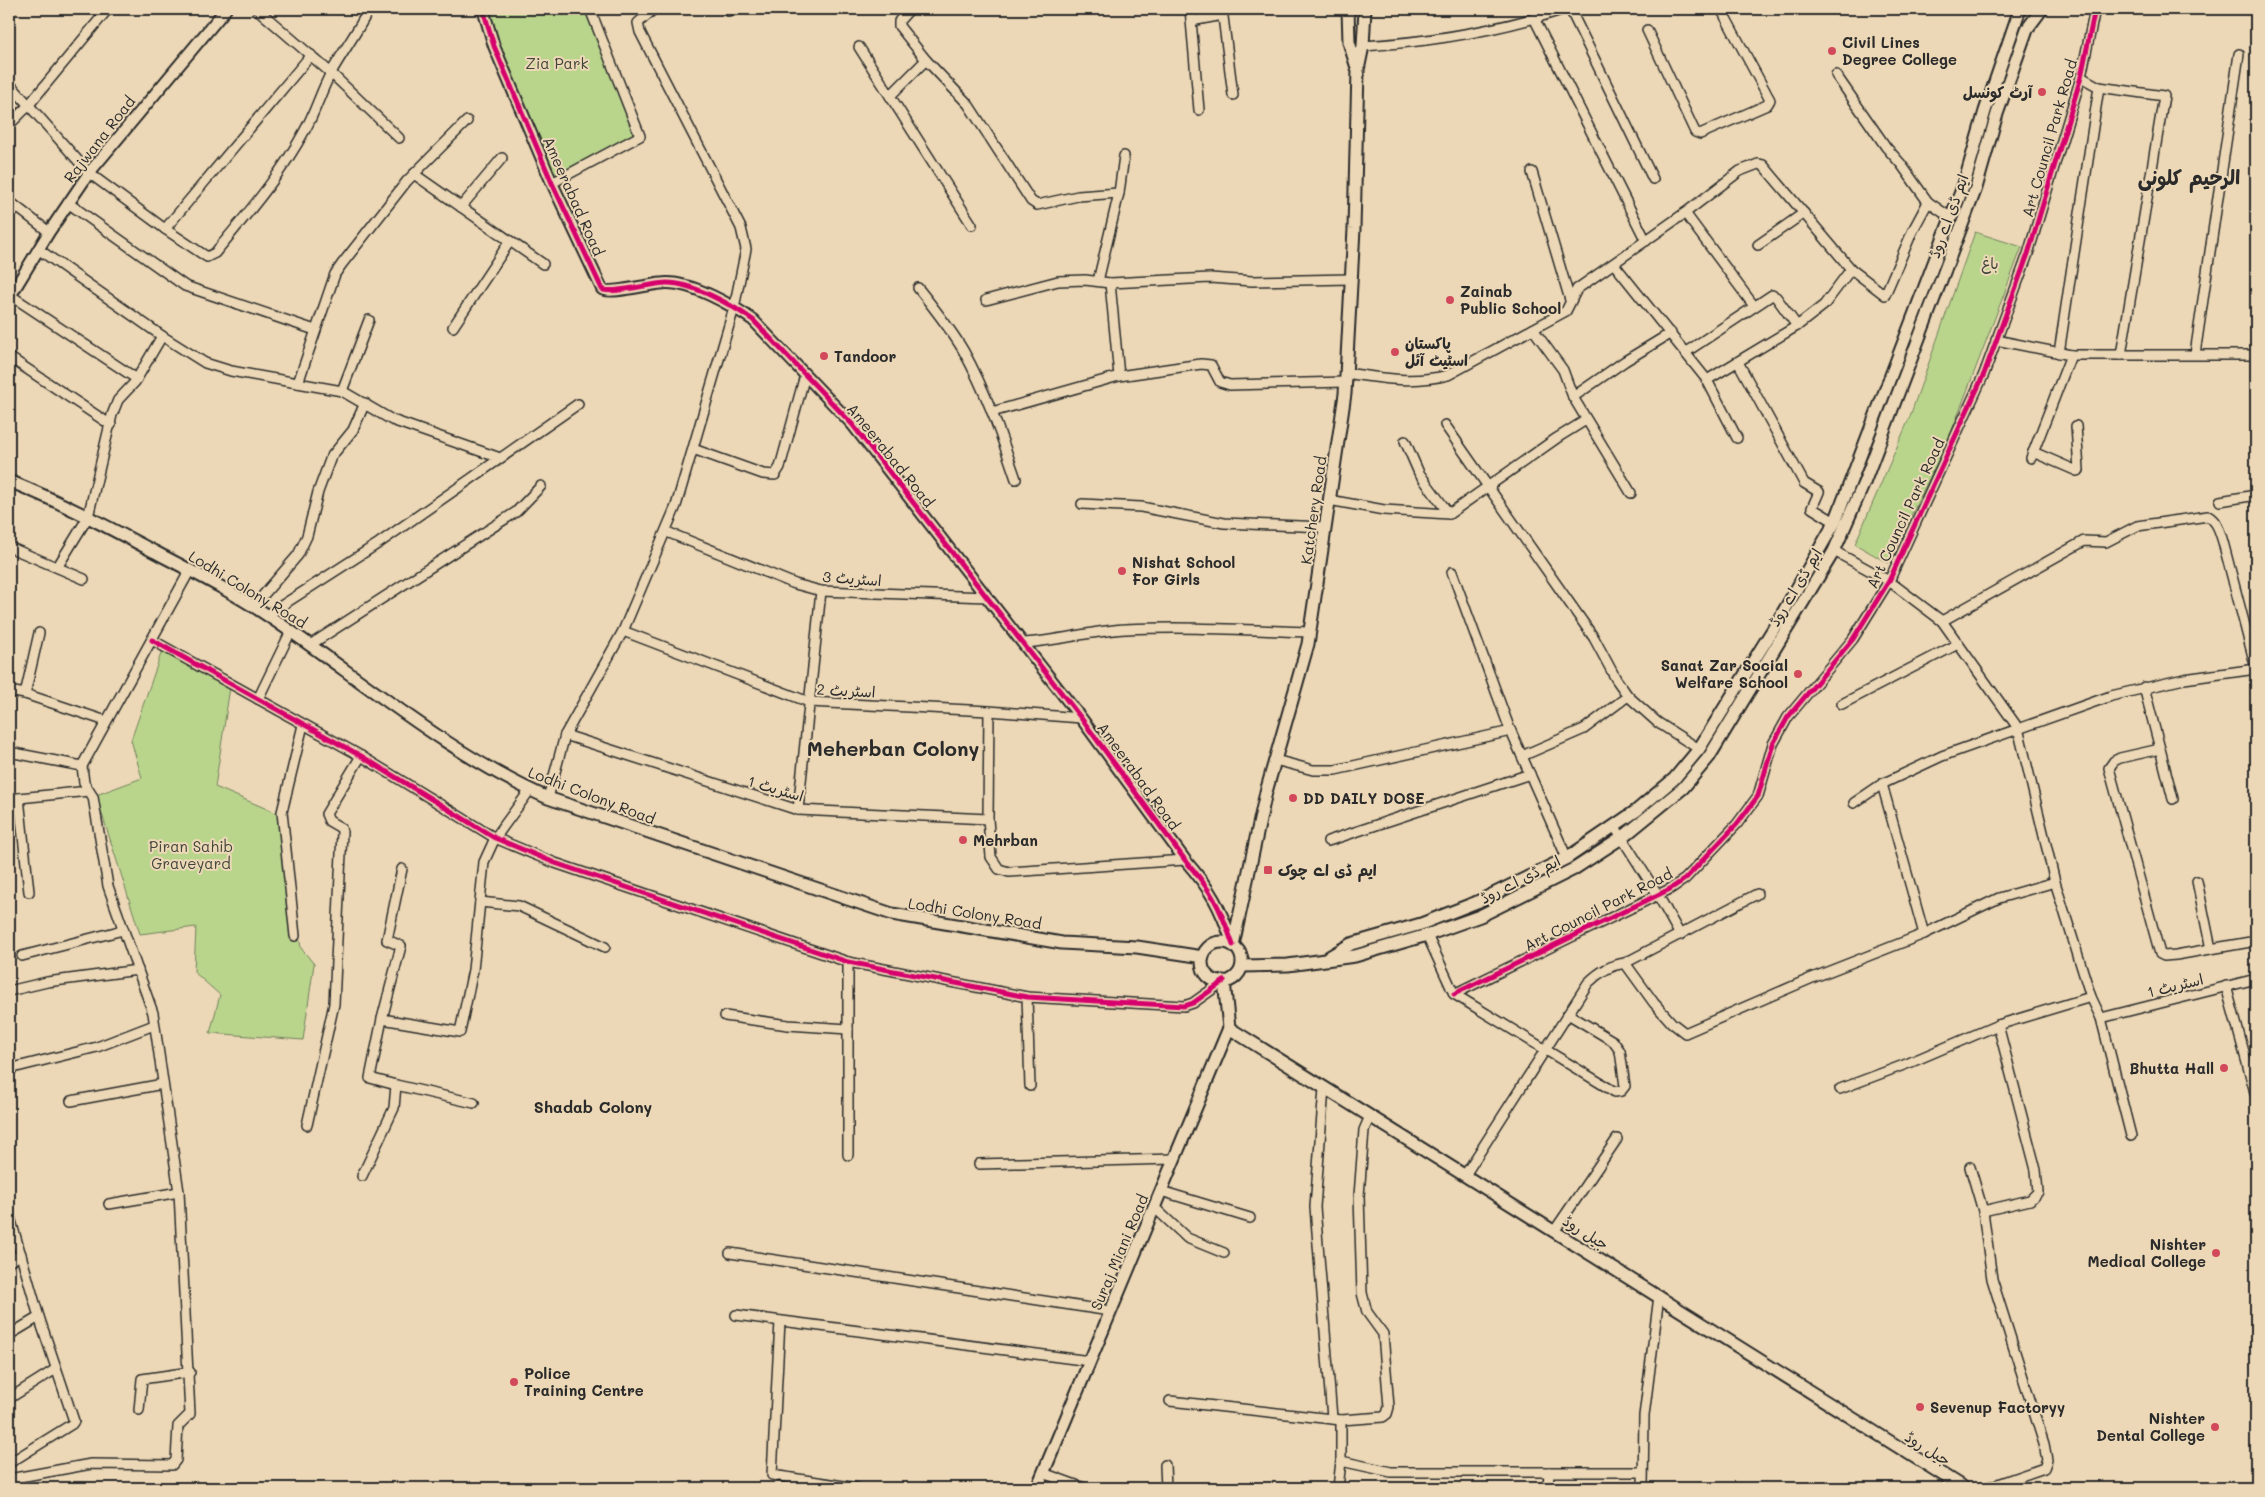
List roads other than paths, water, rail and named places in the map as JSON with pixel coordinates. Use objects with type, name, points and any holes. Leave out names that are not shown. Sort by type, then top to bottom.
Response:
[{"type":"main road","name":"Katchery Road","points":[[1348,9],[1349,42],[1358,70]]},
{"type":"main road","name":"Katchery Road","points":[[1233,945],[1266,792],[1310,632],[1329,500],[1346,377],[1358,70],[1363,46],[1365,9]]},
{"type":"main road","name":"ایم ڈی اے روڈ","points":[[1326,959],[1351,944],[1421,924],[1477,902],[1567,858],[1615,827],[1674,779],[1699,749],[1777,623],[1835,522],[1964,184],[2013,23],[2020,9]]},
{"type":"main road","name":"ایم ڈی اے روڈ","points":[[1242,966],[1288,965],[1355,956],[1427,935],[1480,916],[1574,869],[1623,837],[1684,788],[1709,756],[1834,551],[1864,483],[1976,188],[1997,114],[2028,29],[2042,9]]},
{"type":"main road","points":[[1852,478],[1864,483]]},
{"type":"main road","name":"Lodhi Colony Road","points":[[9,481],[59,501],[88,516],[190,570],[267,615],[454,746],[530,790],[548,798],[892,914],[1062,942],[1137,947],[1203,957]]},
{"type":"main road","points":[[1777,623],[1788,629]]},
{"type":"main road","points":[[1225,942],[1233,945],[1240,952],[1242,966],[1238,974],[1224,981],[1214,980],[1208,976],[1203,967],[1203,957],[1206,950],[1214,944],[1225,942]]},
{"type":"main road","points":[[1224,981],[1229,1028]]},
{"type":"main road","name":"جیل روڈ","points":[[1229,1028],[1555,1230],[1964,1488]]},
{"type":"main road","name":"Suraj Miani Road","points":[[1037,1488],[1229,1028]]},
{"type":"street","points":[[9,13],[12,9]]},
{"type":"street","points":[[9,125],[28,106],[108,9]]},
{"type":"street","name":"Rajwana Road","points":[[9,297],[38,249],[89,173],[226,9]]},
{"type":"street","points":[[257,9],[331,73],[399,138]]},
{"type":"street","points":[[9,83],[89,173],[204,256],[215,253],[258,202],[280,170],[306,130],[331,73],[361,26],[369,9]]},
{"type":"street","name":"Ameerabad Road","points":[[482,9],[494,46],[552,183],[603,290],[609,292],[648,284],[669,283],[693,288],[734,308],[753,320],[852,424],[1081,718],[1185,860],[1209,888],[1219,907],[1233,945]]},
{"type":"street","points":[[552,183],[640,136],[590,9]]},
{"type":"street","points":[[548,798],[565,735],[623,631],[667,532],[734,308],[746,249],[741,228],[640,32],[638,23],[654,9]]},
{"type":"street","points":[[725,9],[728,11],[735,9]]},
{"type":"street","points":[[910,9],[898,24],[926,60],[968,104],[1034,204],[1047,204],[1078,196],[1119,193]]},
{"type":"street","points":[[1190,9],[1199,110]]},
{"type":"street","points":[[1363,46],[1392,44],[1494,28],[1565,9]]},
{"type":"street","points":[[1570,9],[1654,179]]},
{"type":"street","points":[[1647,30],[1695,132],[1700,134],[1767,105],[1770,100],[1721,9]]},
{"type":"street","name":"Art Council Park Road","points":[[1454,994],[1658,895],[1684,879],[1737,824],[1758,796],[1774,744],[1788,717],[1853,638],[1889,581],[1984,374],[2028,254],[2081,77],[2095,9]]},
{"type":"street","points":[[1191,21],[1222,12],[1233,95]]},
{"type":"street","points":[[1534,18],[1646,240]]},
{"type":"street","points":[[859,47],[972,225]]},
{"type":"street","points":[[2195,354],[2240,54]]},
{"type":"street","points":[[165,229],[311,55]]},
{"type":"street","points":[[890,96],[926,60]]},
{"type":"street","points":[[1836,75],[1886,147],[1901,164],[1928,202],[1951,218]]},
{"type":"street","points":[[2081,77],[2100,87],[2164,96],[2121,355]]},
{"type":"street","points":[[2059,353],[2100,87]]},
{"type":"street","points":[[298,384],[315,330],[336,274],[342,264],[414,174],[467,121]]},
{"type":"street","points":[[1098,281],[1119,193],[1124,156]]},
{"type":"street","points":[[461,207],[502,158]]},
{"type":"street","points":[[992,412],[1119,376],[1207,364],[1213,368],[1220,382],[1230,385],[1346,377],[1390,380],[1434,378],[1448,375],[1566,311],[1577,289],[1740,171],[1761,163],[1851,269],[1885,296],[1913,230],[1928,202]]},
{"type":"street","points":[[1532,172],[1570,300]]},
{"type":"street","points":[[414,174],[543,264]]},
{"type":"street","points":[[9,201],[49,232]]},
{"type":"street","points":[[68,203],[185,286],[315,330]]},
{"type":"street","points":[[1684,213],[1754,306]]},
{"type":"street","points":[[1758,246],[1804,213]]},
{"type":"street","points":[[453,327],[510,241]]},
{"type":"street","points":[[38,249],[192,356],[215,366],[298,384],[342,391],[406,425],[500,458]]},
{"type":"street","points":[[1614,264],[1707,380],[1737,438]]},
{"type":"street","points":[[1707,380],[1797,326],[1824,304],[1851,269]]},
{"type":"street","points":[[986,300],[1058,281],[1098,281],[1110,283],[1210,278],[1252,281],[1351,279]]},
{"type":"street","points":[[1110,283],[1119,376]]},
{"type":"street","points":[[918,288],[941,316],[963,350],[992,412],[1016,479]]},
{"type":"street","points":[[1686,352],[1772,295],[1776,297],[1797,326]]},
{"type":"street","points":[[9,297],[137,379]]},
{"type":"street","points":[[342,391],[369,320]]},
{"type":"street","points":[[1534,329],[1563,370],[1573,397],[1631,494]]},
{"type":"street","points":[[1573,397],[1626,360],[1671,333]]},
{"type":"street","points":[[58,566],[88,516],[118,400],[137,379],[162,336]]},
{"type":"street","points":[[1996,340],[2071,355],[2256,355]]},
{"type":"street","points":[[2071,355],[2032,455],[2077,471],[2079,470],[2076,426]]},
{"type":"street","points":[[9,357],[111,425]]},
{"type":"street","points":[[1738,362],[1804,482],[1819,492],[1812,508],[1835,522]]},
{"type":"street","points":[[693,449],[768,476],[775,474],[780,467],[805,375]]},
{"type":"street","points":[[253,607],[298,555],[307,536],[318,492],[328,463],[335,450],[353,430],[365,403]]},
{"type":"street","points":[[267,615],[379,543],[578,404]]},
{"type":"street","points":[[1329,500],[1384,510],[1449,514],[1490,488],[1557,438],[1586,420]]},
{"type":"street","points":[[1446,425],[1594,638],[1616,679],[1628,696],[1657,722],[1699,749]]},
{"type":"street","points":[[1405,442],[1419,473],[1449,514]]},
{"type":"street","points":[[310,645],[516,512],[541,486]]},
{"type":"street","points":[[2220,502],[2256,495]]},
{"type":"street","points":[[1082,504],[1141,507],[1224,523],[1325,528]]},
{"type":"street","points":[[1854,803],[1882,784],[1942,756],[2111,696],[2184,679],[2256,669],[2223,542],[2218,527],[2208,516],[2137,526],[2106,542],[2084,541],[1942,621]]},
{"type":"street","name":"اسٹریٹ 3","points":[[667,532],[795,584],[821,591],[987,597]]},
{"type":"street","points":[[9,547],[84,578]]},
{"type":"street","points":[[1834,551],[1889,581],[1942,621],[2018,728],[2055,882],[2091,997],[2100,1018],[2131,1136]]},
{"type":"street","points":[[9,1479],[91,1464],[172,1465],[176,1460],[178,1426],[190,1414],[190,1372],[179,1192],[153,1013],[108,886],[93,797],[84,783],[82,766],[190,570]]},
{"type":"street","points":[[1452,572],[1511,732],[1567,858]]},
{"type":"street","points":[[798,810],[821,591]]},
{"type":"street","points":[[1023,643],[1050,641],[1123,629],[1174,628],[1310,632]]},
{"type":"street","points":[[258,698],[290,631]]},
{"type":"street","name":"اسٹریٹ 2","points":[[623,631],[810,702],[989,710],[1081,718]]},
{"type":"street","points":[[26,694],[39,632]]},
{"type":"street","points":[[152,640],[361,756],[495,838],[555,863],[848,962],[1027,997],[1184,1006],[1193,1004],[1224,981]]},
{"type":"street","points":[[1842,704],[1958,644]]},
{"type":"street","points":[[2144,687],[2173,799]]},
{"type":"street","points":[[9,691],[26,694],[106,722]]},
{"type":"street","points":[[1522,756],[1584,729],[1628,696]]},
{"type":"street","points":[[989,710],[988,819],[991,857],[994,863],[1003,871],[1185,860]]},
{"type":"street","points":[[295,936],[282,812],[303,724]]},
{"type":"street","points":[[1275,760],[1314,770],[1335,770],[1511,732]]},
{"type":"street","name":"اسٹریٹ 1","points":[[565,735],[798,810],[988,819]]},
{"type":"street","points":[[2160,749],[2120,758],[2111,764],[2109,773],[2160,954],[2164,956],[2256,941]]},
{"type":"street","points":[[9,752],[82,766]]},
{"type":"street","points":[[307,1124],[334,1004],[342,832],[341,828],[329,821],[326,814],[361,756]]},
{"type":"street","points":[[1328,841],[1530,774]]},
{"type":"street","points":[[1882,784],[1924,934]]},
{"type":"street","points":[[382,1018],[460,1032],[473,970],[484,862],[495,838],[530,790]]},
{"type":"street","points":[[9,799],[90,791]]},
{"type":"street","points":[[19,798],[29,892]]},
{"type":"street","points":[[1615,827],[1658,895],[1680,935]]},
{"type":"street","points":[[402,868],[387,940],[401,946],[382,1018],[370,1078],[474,1103]]},
{"type":"street","points":[[2197,881],[2210,949]]},
{"type":"street","points":[[1625,964],[1654,1003],[1672,1023],[1686,1033],[1812,978],[1924,934],[1999,898],[2055,882]]},
{"type":"street","points":[[1466,1175],[1588,983],[1597,974],[1616,964],[1625,964],[1757,894]]},
{"type":"street","points":[[480,902],[519,906],[605,947]]},
{"type":"street","points":[[22,956],[124,930]]},
{"type":"street","points":[[1427,935],[1454,994],[1615,1092],[1621,1091],[1624,1086],[1618,1046],[1613,1041],[1568,1014]]},
{"type":"street","points":[[848,962],[848,1155]]},
{"type":"street","points":[[9,991],[47,982],[138,970]]},
{"type":"street","name":"اسٹریٹ 1","points":[[2100,1018],[2256,979]]},
{"type":"street","points":[[2226,986],[2256,1096]]},
{"type":"street","points":[[1027,997],[1030,1086]]},
{"type":"street","points":[[1840,1089],[1909,1063],[1998,1025],[2091,997]]},
{"type":"street","points":[[725,1016],[788,1025],[848,1029]]},
{"type":"street","points":[[9,1069],[97,1047],[154,1024]]},
{"type":"street","points":[[1983,1211],[2030,1200],[2038,1192],[2036,1170],[1998,1025]]},
{"type":"street","points":[[71,1101],[163,1084]]},
{"type":"street","points":[[362,1176],[394,1108],[396,1085]]},
{"type":"street","points":[[1324,1088],[1315,1206],[1341,1461],[1338,1488]]},
{"type":"street","points":[[1170,1401],[1336,1419],[1383,1417],[1387,1414],[1383,1334],[1367,1312],[1362,1293],[1359,1196],[1364,1130],[1370,1116]]},
{"type":"street","points":[[1555,1230],[1617,1139]]},
{"type":"street","points":[[979,1164],[1174,1159]]},
{"type":"street","points":[[1970,1168],[1983,1211],[1992,1279],[2044,1444],[2047,1460],[2044,1468],[1986,1488]]},
{"type":"street","points":[[1160,1191],[1250,1218]]},
{"type":"street","points":[[109,1204],[179,1192]]},
{"type":"street","points":[[1154,1207],[1187,1238],[1224,1253]]},
{"type":"street","points":[[9,1214],[74,1423],[10,1461],[19,1476]]},
{"type":"street","points":[[730,1253],[1110,1311]]},
{"type":"street","points":[[9,1262],[20,1254]]},
{"type":"street","points":[[1643,1488],[1644,1416],[1659,1296]]},
{"type":"street","points":[[736,1315],[1090,1361]]},
{"type":"street","points":[[9,1335],[40,1317]]},
{"type":"street","points":[[780,1321],[772,1475],[857,1488]]},
{"type":"street","points":[[13,1396],[56,1369]]},
{"type":"street","points":[[139,1410],[142,1380],[190,1372]]},
{"type":"street","points":[[1341,1461],[1391,1472],[1642,1472]]},
{"type":"street","points":[[1165,1465],[1166,1488]]},
{"type":"street","points":[[1548,1488],[1549,1472]]},
{"type":"street","points":[[1044,1473],[1084,1488]]},
{"type":"place","name":"Civil Lines Degree College","points":[[1832,51]]},
{"type":"place","name":"آرٹ کونسل","points":[[2042,92]]},
{"type":"place","name":"Zainab Public School","points":[[1450,300]]},
{"type":"place","name":"پاکستان اسٹیٹ آئل","points":[[1395,352]]},
{"type":"place","name":"Tandoor","points":[[824,356]]},
{"type":"place","name":"Nishat School For Girls","points":[[1122,571]]},
{"type":"place","name":"Sanat Zar Social Welfare School","points":[[1798,674]]},
{"type":"place","name":"DD DAILY DOSE","points":[[1293,798]]},
{"type":"place","name":"Mehrban","points":[[963,840]]},
{"type":"place","name":"ایم ڈی اے چوک","points":[[1268,870]]},
{"type":"place","name":"Bhutta Hall","points":[[2224,1068]]},
{"type":"place","name":"Nishter Medical College","points":[[2216,1253]]},
{"type":"place","name":"Police Training Centre","points":[[514,1382]]},
{"type":"place","name":"Sevenup Factoryy","points":[[1920,1407]]},
{"type":"place","name":"Nishter Dental College","points":[[2215,1427]]},
{"type":"district","name":"الرحیم کلونی","points":[[2189,177]]},
{"type":"district","name":"Meherban Colony","points":[[893,748]]},
{"type":"district","name":"Shadab Colony","points":[[593,1106]]},
{"type":"park label","name":"Zia Park","points":[[557,63]]},
{"type":"park label","name":"باغ","points":[[1990,263]]},
{"type":"park label","name":"Piran Sahib Graveyard","points":[[191,854]]}]
